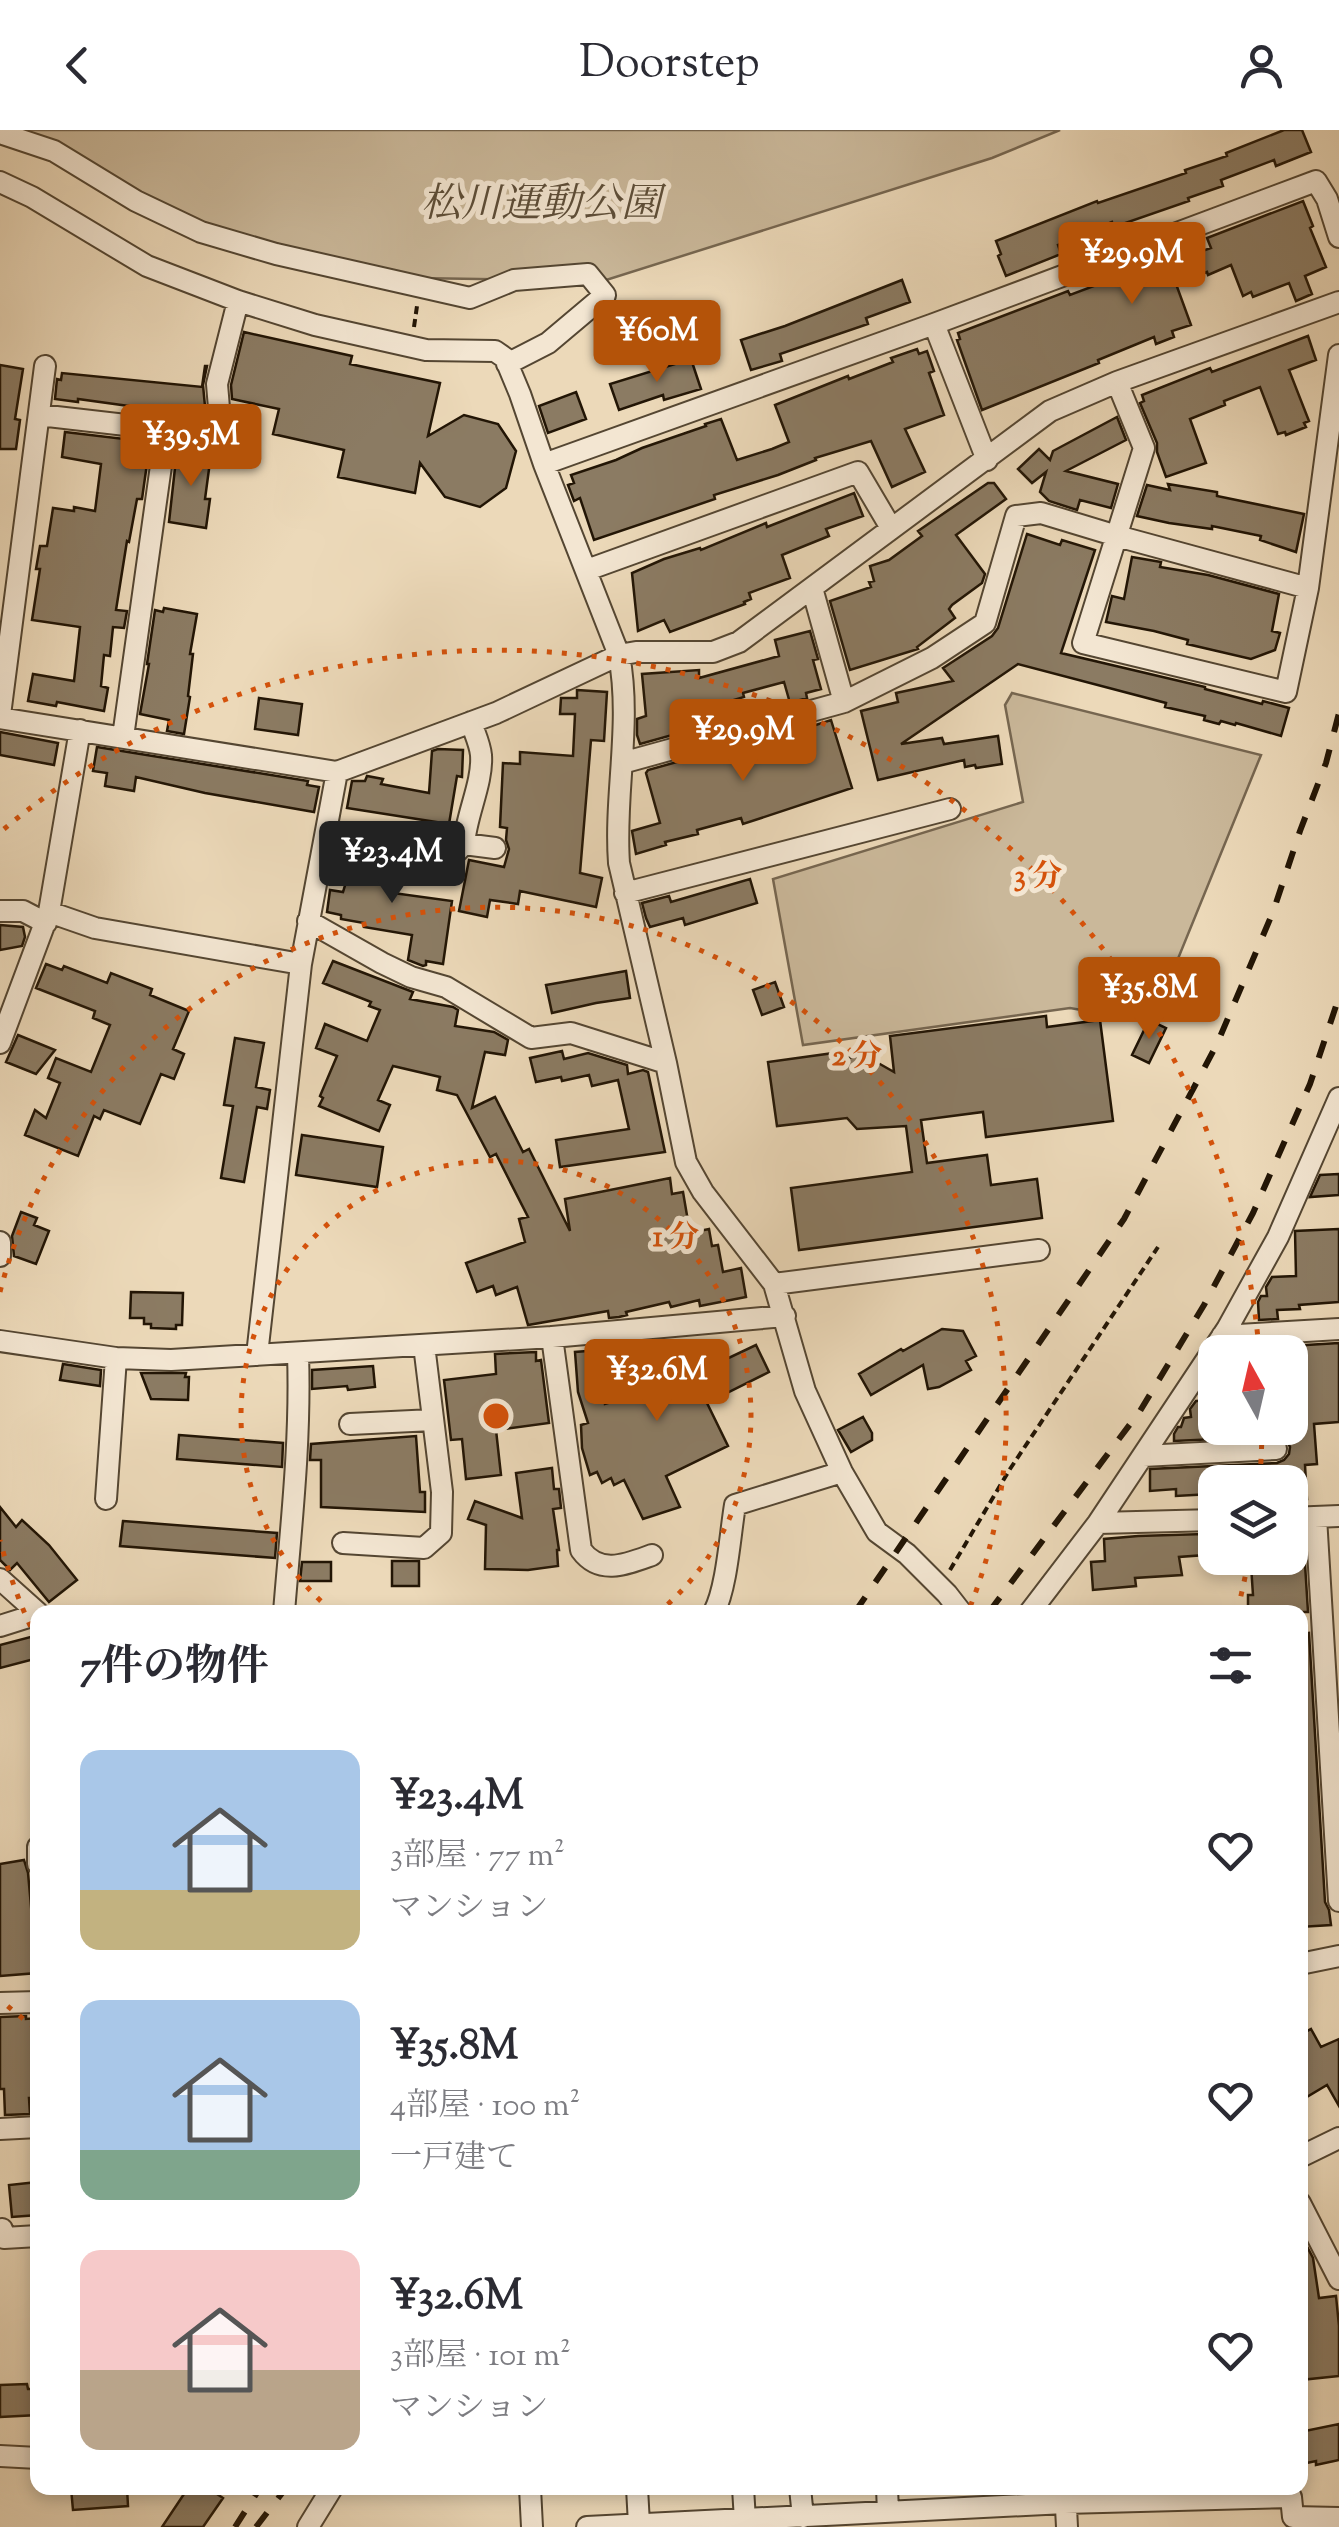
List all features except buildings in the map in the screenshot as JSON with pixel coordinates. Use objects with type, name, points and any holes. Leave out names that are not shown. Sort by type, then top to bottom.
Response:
[{"type":"street","points":[[0,133],[54,151],[136,202],[201,232],[294,258],[470,298],[514,280],[588,274],[605,295],[548,343],[507,364]]},
{"type":"street","points":[[544,464],[1316,181],[1339,237]]},
{"type":"street","points":[[0,182],[147,266],[238,301],[315,325],[426,350],[494,351],[504,358],[618,655],[624,683],[616,833],[619,863],[686,1162],[703,1192],[774,1284],[806,1391],[842,1472],[877,1532],[907,1554],[956,1605]]},
{"type":"street","points":[[221,432],[217,384],[238,301]]},
{"type":"street","points":[[45,366],[0,716],[337,772],[472,722],[618,655],[714,652],[739,642],[1050,411],[1117,382],[1339,302]]},
{"type":"street","points":[[934,324],[986,460]]},
{"type":"street","points":[[1117,382],[1144,448],[1083,643],[1286,692],[1308,588],[1339,355]]},
{"type":"street","points":[[38,415],[204,434],[235,430],[249,435]]},
{"type":"street","points":[[122,737],[166,430]]},
{"type":"street","points":[[587,570],[858,472],[890,528]]},
{"type":"street","points":[[622,764],[844,702],[932,658],[985,623],[1016,516],[1041,513],[1308,588]]},
{"type":"street","points":[[812,588],[844,702]]},
{"type":"street","points":[[444,864],[464,844],[465,824],[478,782],[481,754],[472,722]]},
{"type":"street","points":[[0,1043],[48,918],[80,730]]},
{"type":"street","points":[[256,1355],[301,964],[337,772]]},
{"type":"street","points":[[625,893],[950,809]]},
{"type":"street","points":[[464,844],[495,848]]},
{"type":"street","points":[[0,912],[23,911],[94,928],[301,964]]},
{"type":"street","points":[[308,921],[411,977],[446,987],[531,1038],[571,1033],[666,1063]]},
{"type":"street","points":[[1223,1335],[1278,1237],[1339,1098]]},
{"type":"street","points":[[0,1242],[0,1256]]},
{"type":"street","points":[[774,1284],[1039,1250]]},
{"type":"street","points":[[0,1341],[116,1358],[171,1360],[552,1337],[785,1316]]},
{"type":"street","points":[[1239,1335],[1339,1329]]},
{"type":"street","points":[[552,1337],[581,1550],[596,1564],[615,1567],[652,1555]]},
{"type":"street","points":[[342,1543],[424,1548],[442,1533],[442,1492],[424,1345]]},
{"type":"street","points":[[285,1605],[300,1407],[298,1354]]},
{"type":"street","points":[[106,1499],[116,1358]]},
{"type":"street","points":[[1035,1605],[1098,1524],[1198,1372]]},
{"type":"street","points":[[350,1424],[433,1420]]},
{"type":"street","points":[[1143,1456],[1276,1449]]},
{"type":"street","points":[[716,1605],[735,1505],[842,1472]]},
{"type":"street","points":[[1308,1518],[1339,1516]]},
{"type":"street","points":[[1316,1518],[1339,1902]]},
{"type":"street","points":[[1098,1524],[1198,1521]]},
{"type":"street","points":[[0,1579],[30,1607]]},
{"type":"street","points":[[0,1626],[30,1617]]},
{"type":"street","points":[[1308,1962],[1339,1956]]},
{"type":"street","points":[[0,2003],[30,2002]]},
{"type":"street","points":[[0,2129],[30,2127]]},
{"type":"street","points":[[1308,2153],[1339,2138]]},
{"type":"street","points":[[1308,2219],[1339,2279]]},
{"type":"street","points":[[2,2229],[4,2238],[30,2236]]},
{"type":"street","points":[[0,2456],[30,2458]]},
{"type":"street","points":[[308,2527],[328,2495]]},
{"type":"street","points":[[530,2495],[532,2527]]},
{"type":"street","points":[[638,2495],[640,2524]]},
{"type":"street","points":[[744,2495],[746,2520]]},
{"type":"street","points":[[801,2495],[803,2517]]},
{"type":"street","points":[[887,2495],[888,2512]]},
{"type":"street","points":[[587,2527],[888,2512],[936,2518],[1065,2495],[1292,2497],[1293,2522],[1339,2518]]},
{"type":"street","points":[[1065,2495],[1067,2527]]},
{"type":"path","points":[[940,1587],[1010,1469],[1158,1247]]},
{"type":"green space","name":"松川運動公園","points":[[22,130],[1060,130],[992,158],[603,281],[354,277],[170,223]]},
{"type":"green space","points":[[1012,693],[1261,755],[1162,998],[1133,1019],[1070,1008],[803,1045],[773,879],[1023,802],[1005,705]]},
{"type":"railway","points":[[860,1605],[1124,1219],[1217,1044],[1273,912],[1326,763],[1339,713]]},
{"type":"railway","points":[[994,1605],[1140,1411],[1204,1305],[1253,1213],[1310,1084],[1339,997]]},
{"type":"railway","points":[[235,2527],[256,2495]]},
{"type":"railway","points":[[256,2527],[281,2495]]}]
